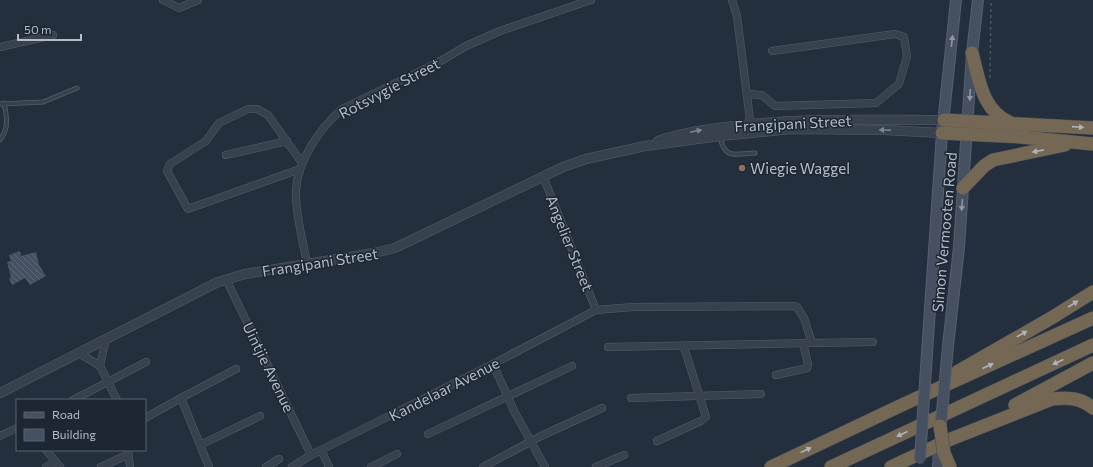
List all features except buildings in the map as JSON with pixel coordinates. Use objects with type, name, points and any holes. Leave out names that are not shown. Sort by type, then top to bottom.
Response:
[{"type":"highway","points":[[972,53],[987,103],[996,116],[1011,123]]},
{"type":"highway","points":[[943,127],[968,121],[1093,128]]},
{"type":"highway","points":[[943,127],[968,134],[1093,144]]},
{"type":"highway","points":[[963,188],[984,166],[993,160],[1076,142]]},
{"type":"highway","points":[[904,404],[1093,292]]},
{"type":"highway","points":[[771,467],[904,404],[1093,318]]},
{"type":"highway","points":[[831,467],[1093,345]]},
{"type":"highway","points":[[891,467],[951,439],[1093,363]]},
{"type":"highway","points":[[951,439],[1052,399],[1068,397],[1078,399],[1093,408]]},
{"type":"highway","points":[[940,426],[941,452],[950,467]]},
{"type":"main road","name":"Simon Vermooten Road","points":[[920,463],[943,127],[956,0]]},
{"type":"main road","name":"Simon Vermooten Road","points":[[940,426],[968,134],[972,53],[978,0]]},
{"type":"main road","points":[[938,467],[941,452]]},
{"type":"street","points":[[163,0],[179,8],[198,0]]},
{"type":"street","name":"Rotsvygie Street","points":[[307,264],[296,195],[301,166],[319,135],[342,110],[439,62],[466,46],[500,31],[591,0]]},
{"type":"street","points":[[732,0],[737,16],[751,128]]},
{"type":"street","points":[[747,94],[762,95],[776,106],[876,103],[898,84],[907,56],[904,37],[896,34],[772,51]]},
{"type":"street","points":[[0,47],[53,35]]},
{"type":"street","points":[[248,109],[257,109],[268,115],[287,141],[301,166],[188,209],[167,171],[170,164],[206,141],[219,123],[248,109]]},
{"type":"street","name":"Frangipani Street","points":[[645,146],[680,134],[751,128],[804,120],[943,127]]},
{"type":"street","name":"Frangipani Street","points":[[0,393],[208,286],[226,279],[245,274],[374,253],[404,245],[502,195],[577,162],[645,146],[720,136],[751,128]]},
{"type":"street","points":[[226,155],[287,141]]},
{"type":"street","name":"Angelier Street","points":[[543,176],[596,310]]},
{"type":"street","name":"Uintjie Avenue","points":[[226,279],[311,455]]},
{"type":"street","points":[[596,310],[633,307],[793,306],[797,307],[801,312],[812,343]]},
{"type":"street","name":"Kandelaar Avenue","points":[[292,467],[311,455],[493,364],[596,310]]},
{"type":"street","points":[[100,366],[106,339]]},
{"type":"street","points":[[608,347],[684,347],[873,342]]},
{"type":"street","points":[[776,375],[807,368],[808,364],[803,343]]},
{"type":"street","points":[[657,442],[705,419],[705,413],[698,395],[684,347]]},
{"type":"street","points":[[79,353],[100,366],[116,399]]},
{"type":"street","points":[[75,399],[146,362]]},
{"type":"street","points":[[493,364],[507,395],[545,467]]},
{"type":"street","points":[[428,434],[507,395],[572,366]]},
{"type":"street","points":[[146,417],[236,369]]},
{"type":"street","points":[[631,398],[761,394]]},
{"type":"street","points":[[181,398],[209,467]]},
{"type":"street","points":[[483,467],[602,408]]},
{"type":"street","points":[[200,445],[260,416]]},
{"type":"street","points":[[0,436],[16,428]]},
{"type":"street","points":[[321,450],[329,467]]},
{"type":"street","points":[[46,467],[58,465],[47,451]]},
{"type":"street","points":[[101,467],[127,452],[130,467]]},
{"type":"street","points":[[371,467],[397,454]]},
{"type":"street","points":[[596,467],[624,455]]},
{"type":"street","points":[[266,467],[279,459]]},
{"type":"lane","points":[[0,140],[5,133],[7,126],[2,104],[43,102],[77,88]]},
{"type":"lane","points":[[720,136],[724,149],[727,152],[755,153]]},
{"type":"path","points":[[990,81],[991,0]]},
{"type":"place","name":"Wiegie Waggel","points":[[742,168]]}]
